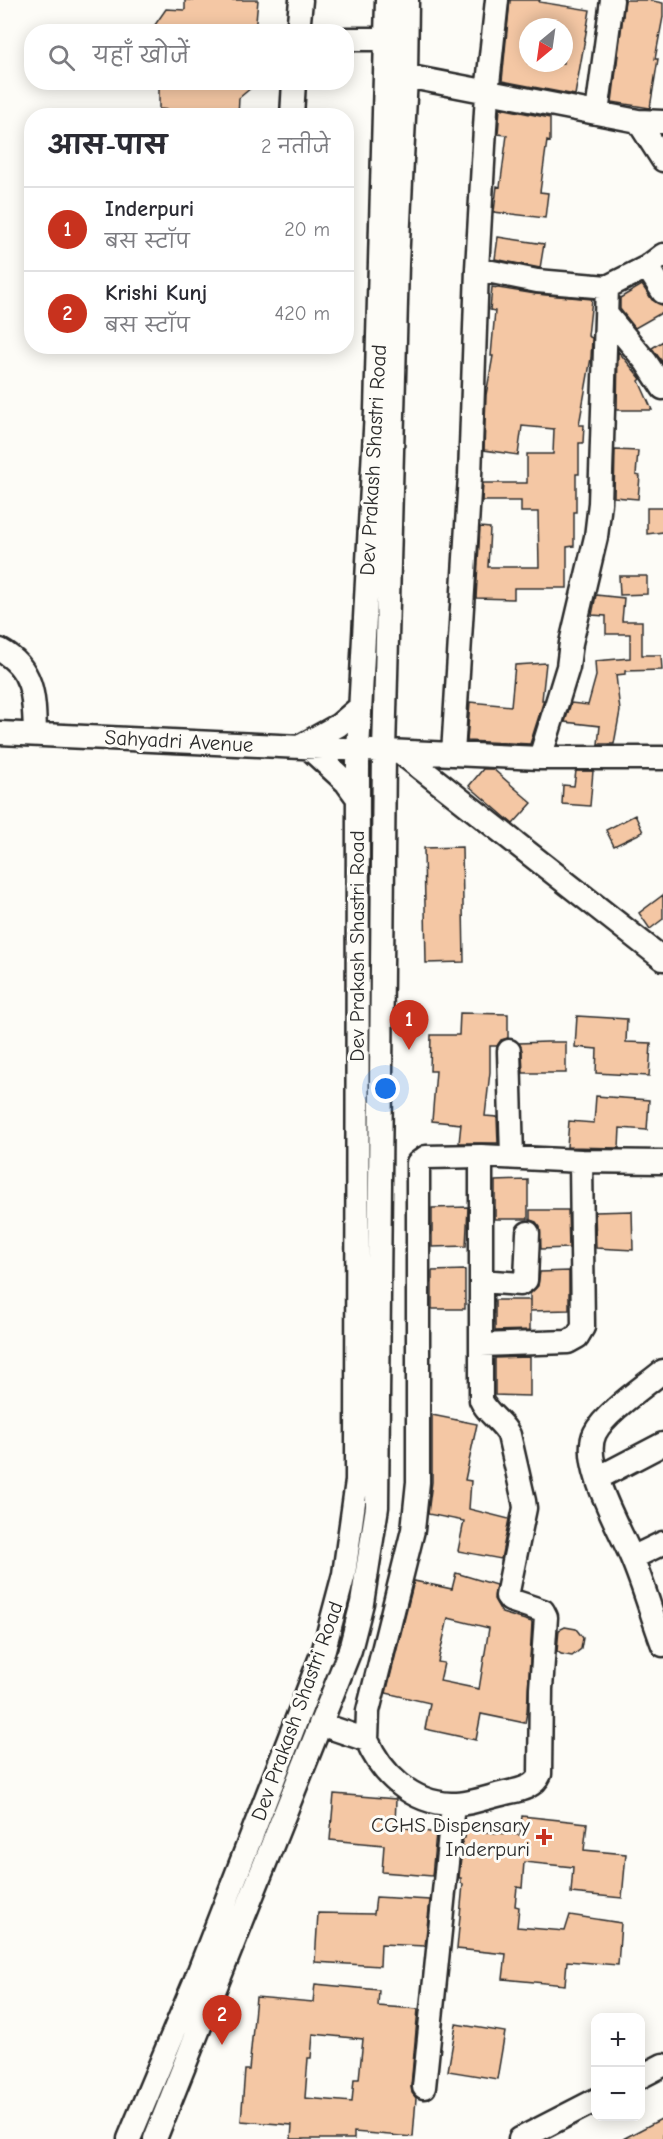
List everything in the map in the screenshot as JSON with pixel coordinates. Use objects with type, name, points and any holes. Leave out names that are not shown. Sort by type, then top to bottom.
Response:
[{"type":"street","points":[[299,24],[301,0]]},
{"type":"street","name":"Dev Prakash Shastri Road","points":[[129,2139],[194,1984],[320,1660],[344,1574],[357,1481],[357,797],[376,411],[387,0]]},
{"type":"street","name":"Dev Prakash Shastri Road","points":[[155,2139],[350,1650],[363,1603],[377,1507],[392,752],[397,264],[406,76],[407,0]]},
{"type":"street","points":[[453,754],[470,476],[477,269],[487,93],[497,0]]},
{"type":"street","points":[[597,113],[612,0]]},
{"type":"street","points":[[354,39],[387,39]]},
{"type":"street","points":[[406,76],[638,121],[663,122]]},
{"type":"street","points":[[292,108],[294,90]]},
{"type":"street","points":[[638,121],[663,160]]},
{"type":"street","points":[[477,269],[537,281],[607,287],[655,261],[663,292]]},
{"type":"street","points":[[540,758],[568,667],[571,643],[596,537],[600,503],[608,316],[607,287]]},
{"type":"street","points":[[608,316],[646,362],[663,388]]},
{"type":"street","points":[[0,650],[13,657],[24,670],[33,696],[35,734]]},
{"type":"street","points":[[357,797],[346,782],[304,747],[339,725],[360,707]]},
{"type":"street","name":"Sahyadri Avenue","points":[[0,733],[540,758],[663,758]]},
{"type":"street","points":[[392,752],[663,959]]},
{"type":"street","points":[[509,1051],[512,1157]]},
{"type":"street","points":[[481,1156],[481,1400],[506,1428],[509,1435],[525,1508],[507,1596],[510,1600],[543,1611],[546,1617],[541,1689],[540,1774],[538,1779],[526,1788],[453,1804],[427,1798],[402,1787],[385,1771],[367,1740],[368,1711],[417,1508],[418,1163],[426,1157],[481,1156],[663,1162]]},
{"type":"street","points":[[481,1345],[562,1343],[574,1340],[583,1327],[581,1161]]},
{"type":"street","points":[[481,1281],[520,1284],[526,1280],[528,1233]]},
{"type":"street","points":[[662,1641],[632,1558],[605,1498],[591,1452],[595,1432],[603,1421],[663,1371]]},
{"type":"street","points":[[598,1478],[663,1444]]},
{"type":"street","points":[[632,1558],[663,1543]]},
{"type":"street","points":[[320,1724],[367,1740]]},
{"type":"street","points":[[424,2087],[453,1804]]},
{"type":"street","points":[[645,2075],[663,2066]]},
{"type":"street","points":[[520,2139],[591,2103]]},
{"type":"building","points":[[185,0],[258,0],[256,24],[156,24],[166,9],[185,10]]},
{"type":"building","points":[[510,0],[540,0],[539,2],[590,10],[575,95],[502,81]]},
{"type":"building","points":[[625,0],[648,0],[663,3],[663,17],[655,59],[658,59],[650,108],[612,102]]},
{"type":"building","points":[[159,90],[248,90],[239,98],[238,108],[159,108]]},
{"type":"building","points":[[500,108],[550,118],[550,142],[547,141],[540,192],[548,193],[545,218],[494,212],[507,135],[498,134]]},
{"type":"building","points":[[498,237],[544,244],[540,268],[495,259]]},
{"type":"building","points":[[642,285],[652,300],[663,305],[663,312],[635,328],[620,309],[620,298]]},
{"type":"building","points":[[492,287],[592,299],[588,336],[592,338],[591,358],[579,425],[584,425],[583,443],[579,443],[579,474],[576,474],[574,546],[567,547],[567,588],[514,588],[514,599],[476,598],[480,527],[490,528],[488,567],[539,567],[538,512],[521,512],[521,501],[482,501],[483,483],[527,483],[527,454],[553,454],[554,429],[522,426],[518,455],[484,450],[486,395],[493,356],[491,356],[495,311],[490,310]]},
{"type":"building","points":[[663,341],[663,363],[652,348]]},
{"type":"building","points":[[618,351],[641,379],[639,381],[652,410],[617,410]]},
{"type":"building","points":[[615,450],[638,451],[636,475],[640,476],[638,499],[614,497]]},
{"type":"building","points":[[647,508],[663,508],[663,532],[647,534]]},
{"type":"building","points":[[619,576],[647,576],[647,594],[620,595]]},
{"type":"building","points":[[596,595],[624,598],[622,621],[642,621],[642,655],[661,655],[662,670],[625,671],[625,674],[616,675],[620,711],[614,744],[598,744],[600,726],[565,722],[571,703],[588,705],[596,676],[595,661],[630,658],[630,634],[606,634],[606,616],[592,615]]},
{"type":"building","points":[[546,663],[542,700],[544,700],[530,744],[467,741],[470,702],[511,706],[515,665]]},
{"type":"building","points":[[483,769],[493,769],[532,803],[513,824],[469,786]]},
{"type":"building","points":[[576,771],[593,771],[590,806],[562,804],[563,785],[574,786]]},
{"type":"building","points":[[635,815],[643,832],[614,846],[606,830]]},
{"type":"building","points":[[462,847],[464,962],[426,963],[424,848]]},
{"type":"building","points":[[663,895],[663,919],[650,929],[639,913]]},
{"type":"building","points":[[460,1013],[508,1014],[508,1038],[501,1040],[497,1046],[490,1046],[490,1072],[485,1116],[497,1117],[498,1143],[459,1143],[461,1124],[432,1121],[436,1071],[430,1071],[431,1035],[459,1035]]},
{"type":"building","points":[[577,1016],[627,1019],[626,1042],[651,1043],[649,1076],[596,1073],[597,1049],[575,1047]]},
{"type":"building","points":[[566,1042],[566,1073],[523,1073],[522,1051],[519,1043]]},
{"type":"building","points":[[596,1096],[649,1100],[647,1130],[620,1128],[619,1148],[567,1147],[569,1121],[594,1123]]},
{"type":"building","points":[[528,1180],[528,1219],[495,1219],[495,1181]]},
{"type":"building","points":[[468,1207],[466,1246],[432,1247],[432,1208]]},
{"type":"building","points":[[530,1210],[568,1210],[569,1248],[541,1249],[540,1227],[536,1222],[530,1220]]},
{"type":"building","points":[[632,1211],[633,1250],[596,1248],[595,1212]]},
{"type":"building","points":[[465,1270],[465,1309],[432,1309],[432,1271]]},
{"type":"building","points":[[569,1271],[569,1310],[530,1311],[530,1294],[538,1286],[540,1272]]},
{"type":"building","points":[[495,1300],[530,1300],[530,1330],[495,1331]]},
{"type":"building","points":[[530,1357],[530,1396],[495,1395],[495,1358]]},
{"type":"building","points":[[432,1415],[477,1424],[465,1480],[471,1481],[469,1509],[509,1519],[501,1559],[458,1551],[464,1521],[428,1514],[432,1482]]},
{"type":"building","points":[[456,1573],[496,1585],[494,1599],[502,1613],[532,1622],[525,1723],[481,1714],[476,1740],[425,1729],[430,1703],[386,1693],[414,1581],[452,1589]],"holes":[[[448,1618],[489,1628],[479,1689],[440,1681],[444,1663],[438,1662]]]},
{"type":"building","points":[[565,1627],[576,1629],[583,1638],[581,1649],[572,1656],[557,1651],[559,1630]]},
{"type":"building","points":[[334,1794],[396,1799],[395,1826],[436,1833],[432,1876],[382,1872],[384,1845],[330,1840]]},
{"type":"building","points":[[522,1816],[587,1823],[584,1850],[626,1854],[622,1898],[571,1893],[573,1867],[524,1862],[522,1888],[517,1887],[515,1906],[519,1907],[517,1927],[565,1931],[570,1915],[621,1923],[618,1965],[567,1961],[565,1985],[503,1979],[506,1954],[457,1949],[463,1884],[459,1878],[463,1838],[465,1838],[466,1830],[520,1835]]},
{"type":"building","points":[[376,1897],[430,1900],[425,1946],[381,1944],[380,1966],[315,1962],[318,1913],[374,1914]]},
{"type":"building","points":[[315,1984],[379,1990],[378,2006],[418,2009],[411,2086],[416,2098],[413,2137],[354,2132],[354,2139],[291,2139],[292,2125],[241,2121],[245,2070],[249,2070],[256,1997],[313,2002]],"holes":[[[313,2034],[363,2039],[359,2079],[354,2079],[352,2102],[305,2098],[308,2058],[311,2058]]]},
{"type":"building","points":[[456,2024],[505,2032],[497,2079],[448,2071]]},
{"type":"building","points":[[663,2118],[663,2139],[623,2139]]},
{"type":"place","name":"Inderpuri","points":[[409,1050]]},
{"type":"place","name":"CGHS Dispensary Inderpuri","points":[[544,1837]]},
{"type":"place","name":"Krishi Kunj","points":[[222,2045]]}]
